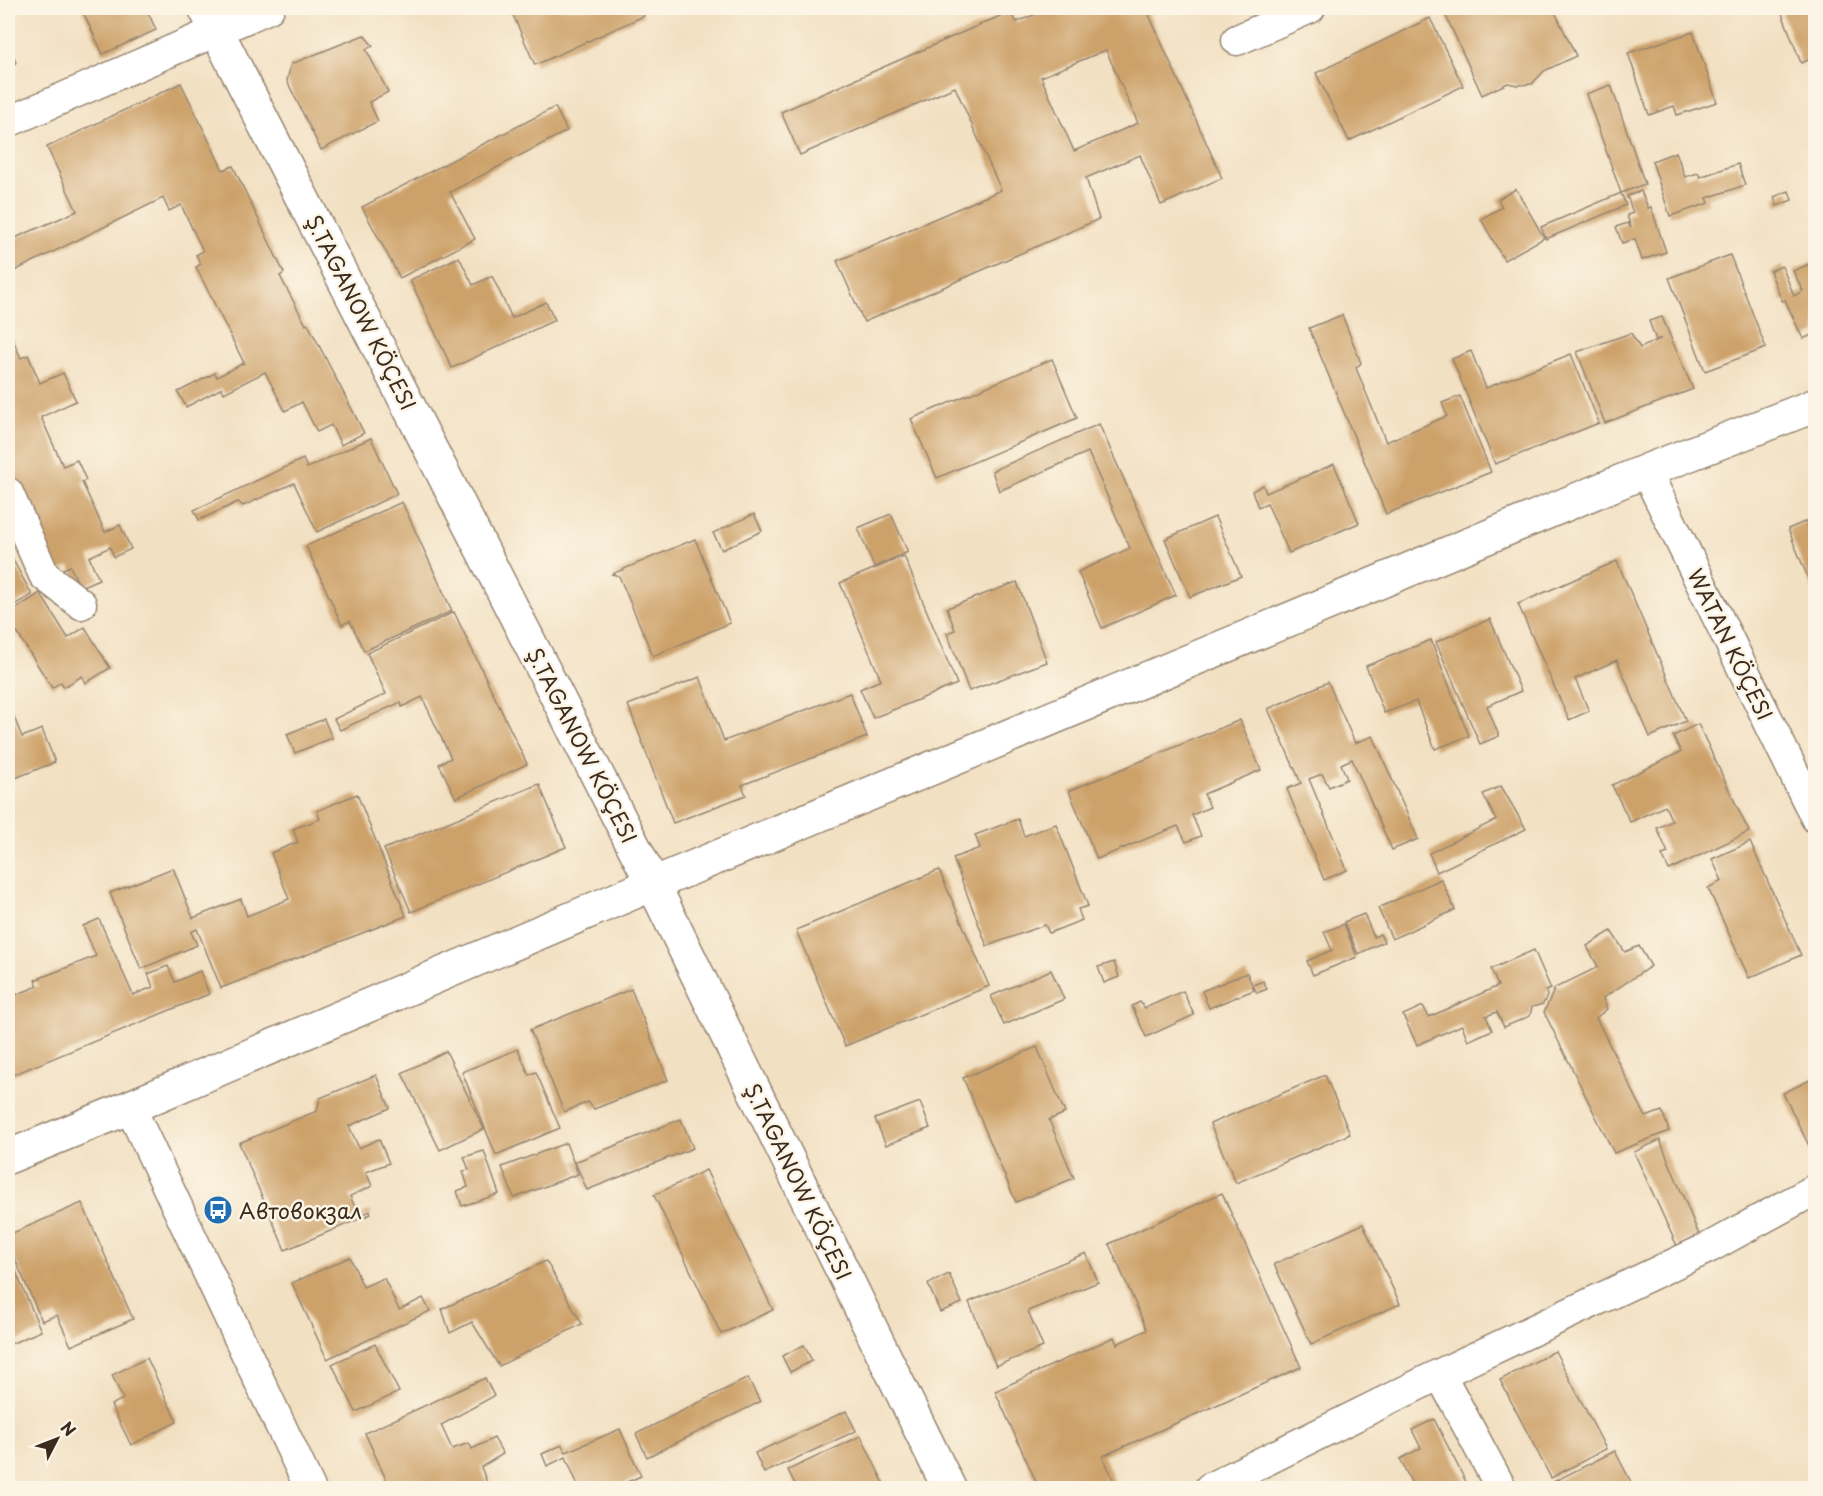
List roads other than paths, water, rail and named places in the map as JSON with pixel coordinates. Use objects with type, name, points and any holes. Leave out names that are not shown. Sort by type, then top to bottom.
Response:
[{"type":"main road","name":"Ş.TAGANOW KÖÇESI","points":[[212,19],[653,884],[949,1488]]},
{"type":"main road","points":[[8,1157],[653,884],[1646,471],[1815,405]]},
{"type":"street","points":[[8,122],[212,19],[268,8]]},
{"type":"street","points":[[1237,40],[1310,8]]},
{"type":"street","name":"WATAN KÖÇESI","points":[[1646,471],[1815,818]]},
{"type":"street","points":[[8,493],[44,575],[81,604]]},
{"type":"street","points":[[130,1107],[310,1488]]},
{"type":"street","points":[[1210,1488],[1440,1374],[1710,1248],[1815,1189]]},
{"type":"street","points":[[1440,1374],[1501,1488]]},
{"type":"place","name":"Автовокзал","points":[[218,1210]]}]
